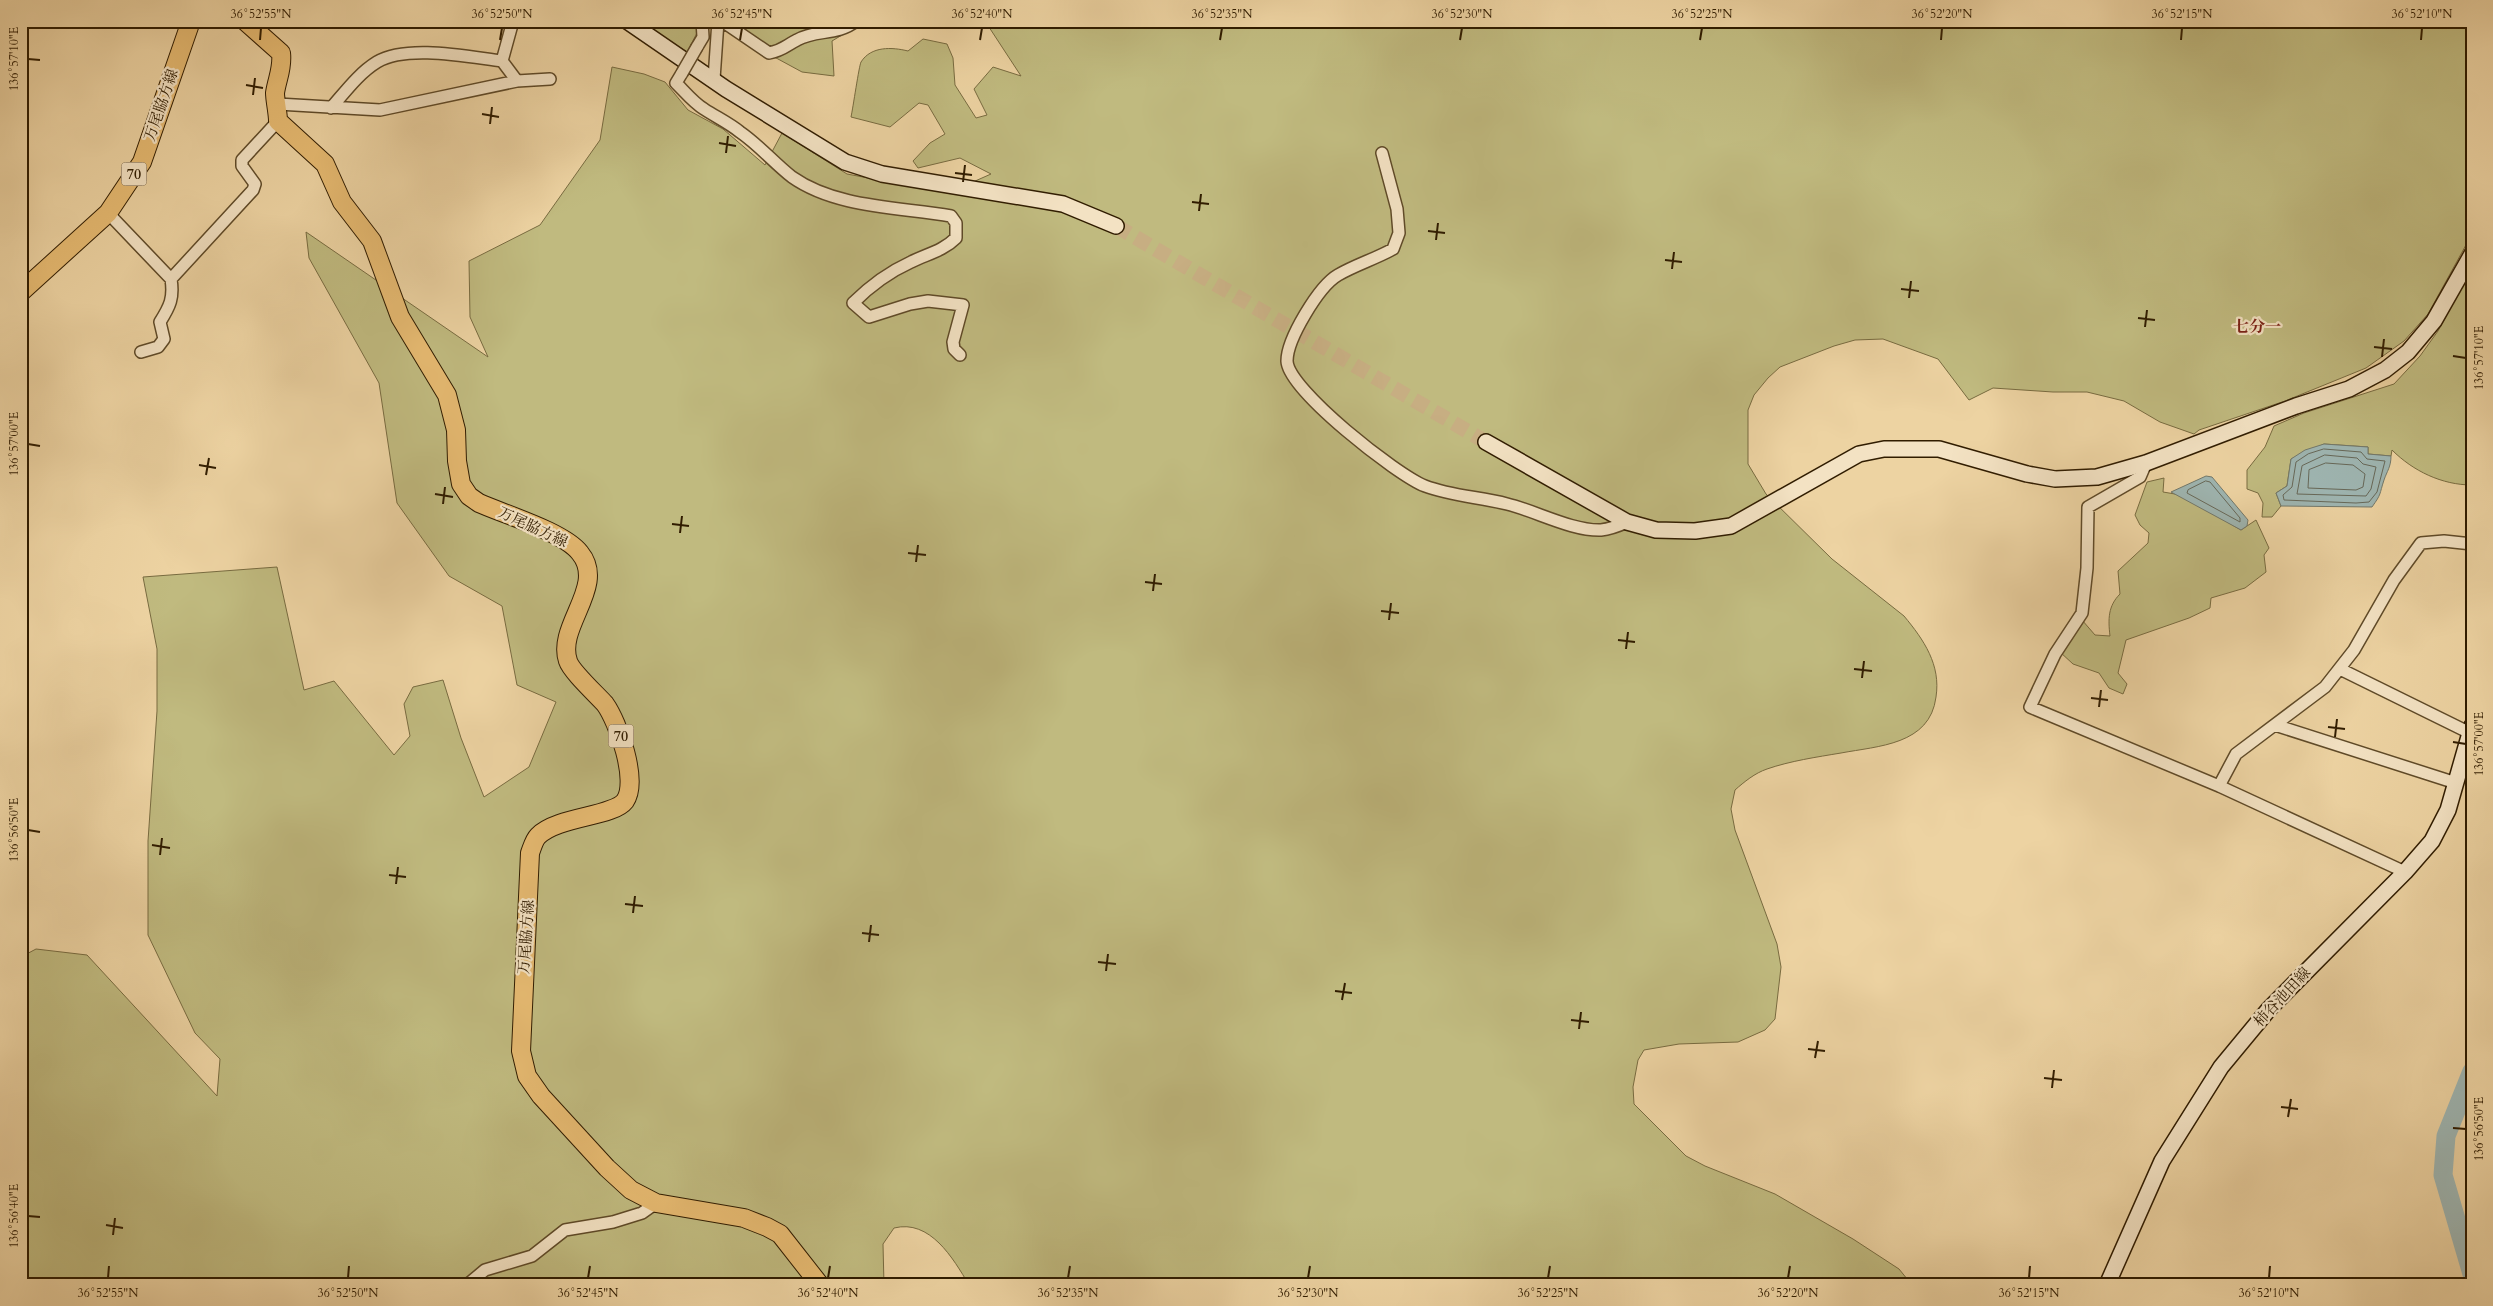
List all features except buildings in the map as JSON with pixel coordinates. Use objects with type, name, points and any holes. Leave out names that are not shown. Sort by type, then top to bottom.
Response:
[{"type":"main road","name":"万尾脇方線","points":[[21,292],[108,213],[142,162],[191,21]]},
{"type":"main road","points":[[245,21],[281,53],[282,65],[275,95],[278,112]]},
{"type":"main road","name":"万尾脇方線","points":[[278,112],[325,164],[342,202],[372,241],[400,317],[447,395],[456,430],[457,461],[461,484],[470,496],[479,503],[569,541],[582,554],[586,565],[587,578],[584,597],[572,623],[566,645],[568,662],[606,706],[620,734],[627,761],[630,790],[624,802],[611,809],[551,827],[537,837],[530,853],[521,1052],[528,1076],[541,1096],[566,1125],[631,1190],[656,1203],[744,1218],[767,1227],[780,1234],[820,1285]]},
{"type":"street","points":[[502,61],[513,21]]},
{"type":"street","points":[[628,21],[714,79],[845,162],[882,174],[1064,204],[1116,226]]},
{"type":"street","points":[[702,21],[703,37],[676,83],[703,109],[744,134],[794,178],[807,186],[849,201],[951,216],[956,223],[956,238],[946,247],[896,270],[870,286],[853,303],[868,317],[910,304],[928,302],[964,305],[953,342],[954,349],[960,355]]},
{"type":"street","points":[[714,79],[718,21]]},
{"type":"street","points":[[722,21],[769,53],[783,50],[797,40],[810,35],[845,30],[856,21]]},
{"type":"street","points":[[331,108],[354,82],[377,62],[393,55],[453,55],[502,61],[517,81]]},
{"type":"street","points":[[170,279],[253,190],[255,184],[242,166],[242,160],[278,112],[331,108],[380,110],[517,81],[550,79]]},
{"type":"street","points":[[1382,153],[1397,208],[1399,233],[1392,248],[1337,276],[1327,285],[1291,338],[1287,362],[1292,374],[1330,415],[1374,454],[1404,475],[1426,486],[1506,504],[1581,528],[1601,530],[1626,522]]},
{"type":"street","points":[[108,213],[170,279],[173,292],[172,303],[160,322],[164,338],[158,347],[141,352]]},
{"type":"street","points":[[1486,442],[1626,522],[1656,530],[1695,531],[1731,526],[1859,454],[1884,449],[1938,449],[2027,474],[2055,479],[2098,477],[2146,463],[2296,406],[2348,389],[2385,370],[2408,352],[2434,321],[2472,254]]},
{"type":"street","points":[[2146,463],[2140,477],[2088,507],[2087,568],[2082,614],[2055,654],[2030,707],[2218,786],[2405,872]]},
{"type":"street","points":[[2218,786],[2236,754],[2325,687],[2354,650],[2394,580],[2421,543],[2444,541],[2472,544]]},
{"type":"street","points":[[2340,669],[2471,730]]},
{"type":"street","points":[[2275,725],[2456,783]]},
{"type":"street","name":"柿谷池田線","points":[[2107,1285],[2162,1161],[2221,1067],[2269,1009],[2405,872],[2432,841],[2448,810],[2471,730]]},
{"type":"street","points":[[467,1285],[485,1270],[532,1256],[565,1230],[613,1222],[642,1213],[656,1203]]},
{"type":"shaded area","points":[[640,21],[697,21],[697,33],[687,52]]},
{"type":"shaded area","points":[[732,21],[853,21],[842,35],[832,41],[834,76],[802,72],[730,33],[739,24]]},
{"type":"shaded area","points":[[985,21],[2472,21],[2472,234],[2428,314],[2404,341],[2366,368],[2285,401],[2199,430],[2194,434],[2160,422],[2124,401],[2087,392],[1993,388],[1969,400],[1938,359],[1883,339],[1855,340],[1780,367],[1754,395],[1748,410],[1748,464],[1766,494],[1832,559],[1904,616],[1918,634],[1933,664],[1937,685],[1936,697],[1932,713],[1924,725],[1913,734],[1886,745],[1776,766],[1754,775],[1735,790],[1731,809],[1735,830],[1777,944],[1781,967],[1775,1019],[1765,1030],[1738,1042],[1679,1044],[1644,1050],[1638,1060],[1633,1087],[1634,1104],[1686,1156],[1705,1166],[1775,1194],[1853,1239],[1899,1269],[1912,1285],[969,1285],[956,1263],[939,1243],[919,1229],[907,1227],[894,1228],[883,1244],[884,1285],[21,1285],[21,957],[36,949],[87,955],[217,1096],[220,1059],[195,1033],[148,935],[148,841],[157,711],[157,649],[143,577],[277,567],[304,690],[334,681],[394,755],[410,736],[404,704],[413,687],[443,680],[461,738],[484,797],[529,767],[556,702],[517,685],[502,606],[449,576],[397,503],[379,383],[309,258],[306,232],[488,357],[470,317],[469,261],[540,225],[600,140],[612,67],[644,74],[665,82],[688,110],[723,129],[765,165],[782,133],[847,174],[948,193],[991,174],[960,158],[918,168],[913,161],[930,143],[945,134],[928,105],[919,103],[890,127],[851,117],[860,65],[865,57],[876,50],[895,49],[908,51],[923,39],[947,44],[953,58],[955,85],[976,118],[987,115],[974,89],[993,67],[1021,76]]},
{"type":"shaded area","points":[[2472,268],[2472,485],[2450,482],[2429,475],[2400,458],[2392,450],[2391,456],[2368,454],[2368,447],[2324,444],[2291,459],[2287,486],[2276,493],[2281,506],[2272,517],[2262,517],[2263,503],[2258,493],[2247,489],[2247,470],[2265,447],[2274,426],[2304,413],[2394,384],[2420,356],[2438,331]]},
{"type":"shaded area","points":[[2164,478],[2163,492],[2181,495],[2241,530],[2256,520],[2269,548],[2264,555],[2266,572],[2245,588],[2211,598],[2210,608],[2189,618],[2126,640],[2118,673],[2127,684],[2123,694],[2109,688],[2099,673],[2073,664],[2060,652],[2082,620],[2095,635],[2110,636],[2111,608],[2120,594],[2118,571],[2148,543],[2149,533],[2140,525],[2135,515],[2147,482]]},
{"type":"water","points":[[2324,444],[2368,447],[2368,454],[2391,456],[2390,466],[2380,494],[2372,507],[2281,506],[2276,493],[2287,486],[2291,459],[2305,450]]},
{"type":"water","points":[[2206,476],[2212,477],[2248,520],[2247,526],[2241,530],[2171,492]]},
{"type":"waterway","points":[[2472,1071],[2446,1136],[2443,1175],[2472,1274]]},
{"type":"tunnel","points":[[1116,226],[1486,442]]},
{"type":"district","name":"七分一","points":[[2257,327]]}]
